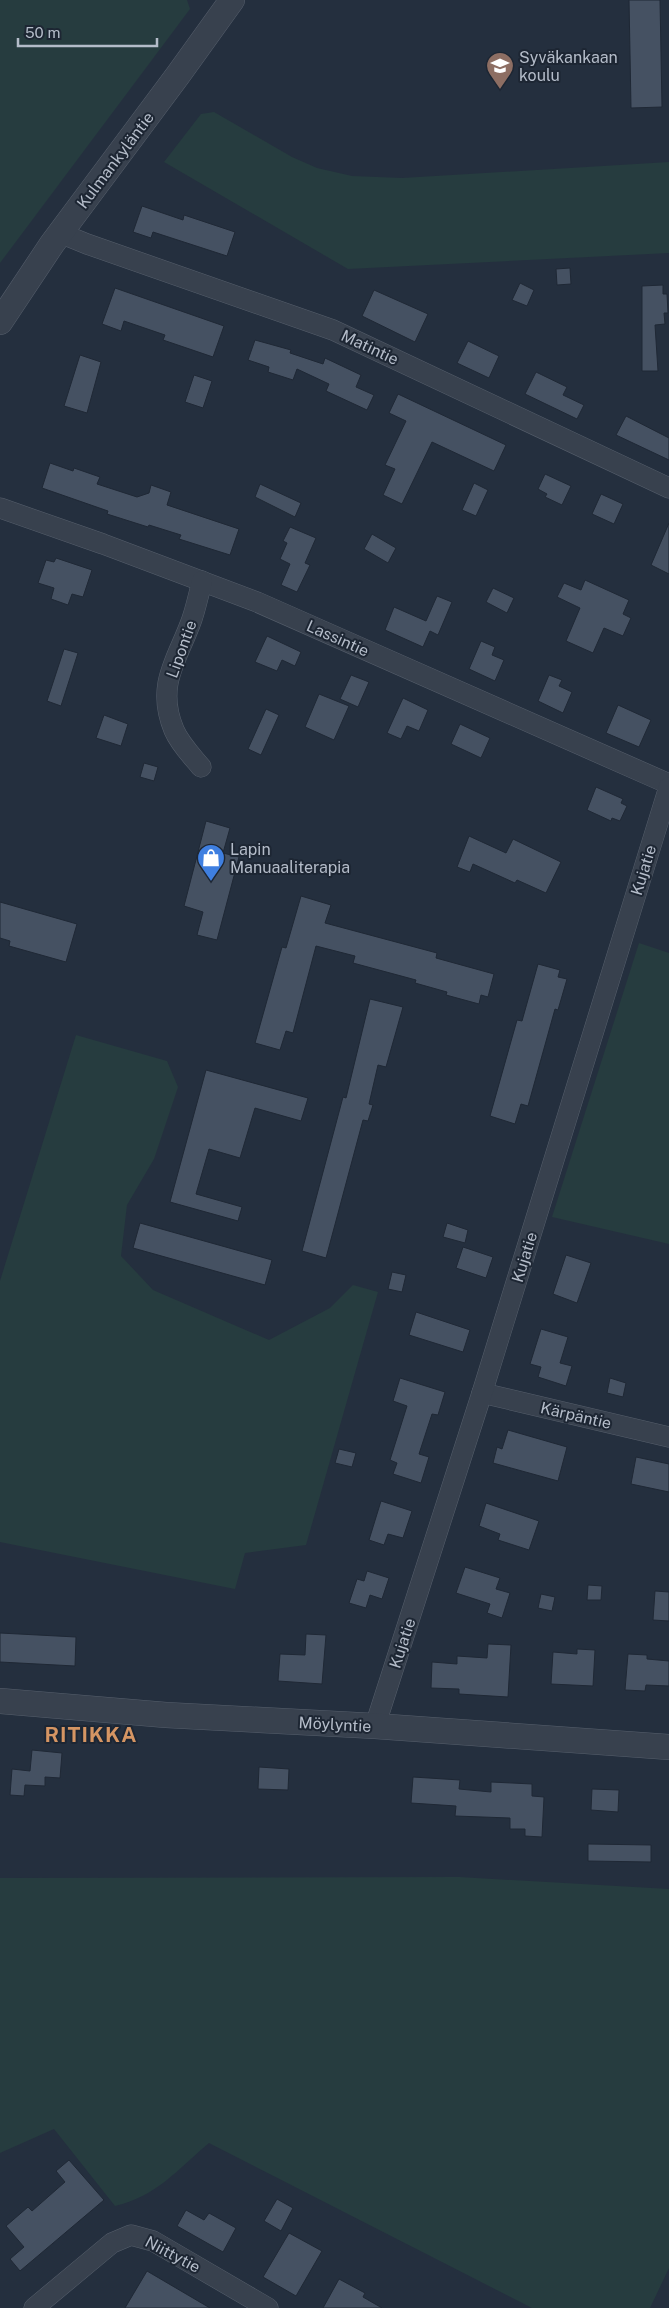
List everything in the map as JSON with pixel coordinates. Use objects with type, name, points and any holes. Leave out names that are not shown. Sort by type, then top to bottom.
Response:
[{"type":"street","name":"Kulmankyläntie","points":[[0,322],[6,309],[60,233],[232,0]]},
{"type":"street","name":"Matintie","points":[[60,233],[333,330],[669,488]]},
{"type":"street","name":"Lassintie","points":[[0,508],[257,602],[669,786]]},
{"type":"street","name":"Lipontie","points":[[201,767],[185,748],[173,729],[167,688],[172,664],[192,618],[202,581]]},
{"type":"street","name":"Kujatie","points":[[375,1726],[482,1393],[669,786]]},
{"type":"street","name":"Kärpäntie","points":[[482,1393],[669,1437]]},
{"type":"street","name":"Möylyntie","points":[[0,1701],[166,1715],[375,1726],[669,1747]]},
{"type":"street","name":"Niittytie","points":[[34,2308],[112,2243],[135,2236],[153,2241],[268,2308]]},
{"type":"green space","points":[[0,0],[187,0],[190,9],[0,263]]},
{"type":"green space","points":[[214,112],[292,157],[317,168],[352,176],[402,178],[669,162],[669,253],[348,269],[164,162],[201,114]]},
{"type":"green space","points":[[639,943],[669,953],[669,1244],[552,1217]]},
{"type":"green space","points":[[76,1035],[167,1061],[178,1087],[154,1159],[127,1205],[121,1256],[153,1290],[269,1340],[330,1308],[353,1285],[378,1292],[306,1545],[245,1553],[235,1589],[0,1542],[0,1281]]},
{"type":"green space","points":[[459,1877],[669,1889],[669,2268],[650,2308],[532,2308],[209,2143],[155,2189],[130,2202],[115,2206],[54,2129],[0,2153],[0,1878]]},
{"type":"building","points":[[629,0],[660,0],[662,107],[631,108]]},
{"type":"building","points":[[142,206],[183,220],[184,215],[235,232],[227,256],[153,232],[151,238],[133,232]]},
{"type":"building","points":[[570,268],[571,284],[557,285],[556,269]]},
{"type":"building","points":[[520,283],[534,290],[527,306],[512,300]]},
{"type":"building","points":[[663,285],[663,294],[667,294],[668,313],[664,313],[665,324],[655,325],[658,371],[642,371],[642,286]]},
{"type":"building","points":[[115,288],[224,326],[213,357],[163,340],[165,335],[124,321],[121,331],[102,324]]},
{"type":"building","points":[[374,290],[428,314],[415,342],[362,316]]},
{"type":"building","points":[[255,340],[291,350],[290,353],[323,364],[325,358],[361,375],[356,387],[374,395],[367,410],[326,391],[329,384],[297,369],[293,380],[268,372],[269,367],[248,360]]},
{"type":"building","points":[[468,341],[499,356],[489,378],[457,363]]},
{"type":"building","points":[[80,355],[101,362],[87,413],[64,406]]},
{"type":"building","points":[[536,372],[567,387],[563,395],[584,405],[577,419],[525,394]]},
{"type":"building","points":[[194,375],[212,381],[203,408],[185,402]]},
{"type":"building","points":[[398,394],[506,445],[494,471],[432,442],[402,504],[383,495],[395,469],[385,465],[406,421],[389,413]]},
{"type":"building","points":[[626,416],[669,438],[669,460],[616,435]]},
{"type":"building","points":[[50,463],[73,471],[74,468],[100,477],[97,484],[137,497],[149,493],[151,485],[171,492],[167,505],[239,529],[230,555],[179,539],[181,535],[107,514],[108,511],[42,488]]},
{"type":"building","points":[[545,474],[571,486],[562,505],[545,497],[547,494],[538,489]]},
{"type":"building","points":[[474,483],[488,490],[476,516],[462,510]]},
{"type":"building","points":[[260,484],[301,503],[295,517],[255,497]]},
{"type":"building","points":[[601,494],[623,504],[614,524],[592,514]]},
{"type":"building","points":[[669,523],[669,574],[651,565]]},
{"type":"building","points":[[290,527],[316,538],[305,563],[310,565],[297,592],[281,585],[290,564],[280,559],[287,543],[283,541]]},
{"type":"building","points":[[372,534],[396,548],[388,563],[364,549]]},
{"type":"building","points":[[56,558],[92,570],[83,597],[72,594],[68,605],[51,599],[54,588],[38,583],[46,560],[54,562]]},
{"type":"building","points":[[585,580],[629,600],[623,614],[631,618],[623,636],[604,628],[593,653],[566,641],[580,608],[557,597],[564,583],[581,590]]},
{"type":"building","points":[[493,588],[514,598],[507,613],[486,602]]},
{"type":"building","points":[[437,596],[452,602],[438,635],[430,631],[423,647],[385,630],[394,607],[426,621]]},
{"type":"building","points":[[267,636],[301,652],[295,666],[282,660],[277,671],[255,662]]},
{"type":"building","points":[[481,641],[495,647],[492,655],[504,660],[495,681],[469,669]]},
{"type":"building","points":[[64,649],[78,653],[61,706],[47,701]]},
{"type":"building","points":[[351,675],[369,682],[358,707],[340,699]]},
{"type":"building","points":[[549,675],[562,680],[559,686],[572,692],[563,713],[538,701]]},
{"type":"building","points":[[319,694],[349,706],[334,740],[305,727]]},
{"type":"building","points":[[403,698],[428,710],[419,731],[407,726],[401,739],[387,733]]},
{"type":"building","points":[[618,705],[651,720],[639,747],[606,733]]},
{"type":"building","points":[[266,709],[279,715],[261,755],[248,749]]},
{"type":"building","points":[[104,715],[128,724],[121,746],[96,738]]},
{"type":"building","points":[[460,724],[490,738],[481,758],[451,744]]},
{"type":"building","points":[[144,763],[158,767],[154,781],[140,777]]},
{"type":"building","points":[[596,787],[623,799],[621,803],[627,806],[620,821],[612,818],[611,821],[587,810]]},
{"type":"building","name":"Lapin Manuaaliterapia","points":[[206,821],[230,828],[223,853],[239,857],[217,940],[197,935],[203,912],[184,906]]},
{"type":"building","points":[[469,836],[506,853],[513,839],[561,862],[546,893],[517,880],[515,883],[473,864],[470,872],[457,867]]},
{"type":"building","points":[[301,896],[331,905],[325,923],[437,953],[436,958],[494,974],[488,997],[481,995],[479,1004],[446,995],[447,992],[415,983],[416,980],[353,963],[355,956],[316,946],[293,1033],[286,1031],[280,1050],[255,1043],[282,947],[286,948]]},
{"type":"building","points":[[0,902],[77,924],[66,962],[9,946],[10,941],[0,938]]},
{"type":"building","points":[[538,964],[560,970],[558,977],[567,979],[558,1010],[555,1009],[528,1106],[521,1104],[515,1124],[490,1116],[517,1020],[522,1021]]},
{"type":"building","points":[[370,999],[403,1007],[386,1067],[378,1065],[369,1104],[373,1105],[368,1121],[363,1120],[326,1258],[302,1251],[343,1097],[346,1098]]},
{"type":"building","points":[[206,1070],[308,1098],[301,1121],[255,1108],[240,1158],[209,1149],[196,1194],[242,1207],[238,1221],[170,1202]]},
{"type":"building","points":[[140,1223],[272,1260],[265,1285],[133,1248]]},
{"type":"building","points":[[447,1223],[468,1230],[465,1243],[443,1237]]},
{"type":"building","points":[[463,1247],[493,1257],[486,1278],[456,1268]]},
{"type":"building","points":[[566,1255],[591,1263],[577,1303],[553,1294]]},
{"type":"building","points":[[392,1272],[406,1275],[402,1292],[388,1289]]},
{"type":"building","points":[[416,1312],[470,1330],[463,1352],[409,1335]]},
{"type":"building","points":[[541,1329],[568,1337],[560,1363],[572,1366],[566,1386],[538,1377],[541,1367],[530,1364]]},
{"type":"building","points":[[400,1378],[445,1392],[438,1415],[432,1414],[419,1454],[429,1457],[421,1483],[393,1474],[397,1463],[390,1460],[407,1406],[393,1401]]},
{"type":"building","points":[[610,1378],[626,1383],[623,1397],[607,1393]]},
{"type":"building","points":[[508,1430],[567,1447],[558,1481],[493,1463],[497,1447],[502,1449]]},
{"type":"building","points":[[339,1449],[356,1453],[352,1467],[335,1463]]},
{"type":"building","points":[[636,1457],[669,1464],[669,1492],[631,1484]]},
{"type":"building","points":[[381,1501],[412,1511],[403,1538],[388,1534],[384,1545],[369,1540]]},
{"type":"building","points":[[486,1503],[539,1521],[529,1550],[498,1540],[500,1534],[479,1526]]},
{"type":"building","points":[[465,1567],[500,1578],[496,1589],[510,1593],[502,1618],[487,1613],[490,1604],[456,1593]]},
{"type":"building","points":[[367,1571],[389,1578],[382,1599],[370,1595],[366,1608],[349,1603],[357,1579],[364,1581]]},
{"type":"building","points":[[588,1585],[602,1586],[601,1600],[587,1600]]},
{"type":"building","points":[[655,1591],[669,1592],[669,1621],[653,1620]]},
{"type":"building","points":[[541,1594],[555,1597],[552,1611],[538,1608]]},
{"type":"building","points":[[0,1633],[76,1637],[75,1666],[0,1662]]},
{"type":"building","points":[[306,1634],[326,1635],[322,1684],[278,1681],[280,1654],[305,1655]]},
{"type":"building","points":[[488,1644],[511,1645],[508,1697],[459,1694],[459,1689],[431,1688],[432,1662],[457,1664],[457,1656],[487,1658]]},
{"type":"building","points":[[577,1649],[595,1650],[593,1686],[551,1684],[553,1652],[577,1654]]},
{"type":"building","points":[[628,1654],[647,1655],[647,1659],[669,1661],[669,1686],[646,1685],[645,1691],[625,1690]]},
{"type":"building","points":[[32,1750],[62,1753],[60,1778],[45,1777],[45,1786],[25,1785],[24,1796],[10,1795],[12,1769],[30,1771]]},
{"type":"building","points":[[259,1767],[289,1769],[288,1790],[258,1789]]},
{"type":"building","points":[[413,1777],[460,1780],[459,1789],[491,1792],[491,1782],[532,1784],[532,1796],[544,1797],[542,1837],[525,1836],[525,1829],[510,1829],[510,1818],[455,1816],[456,1806],[411,1803]]},
{"type":"building","points":[[592,1789],[619,1790],[618,1812],[591,1810]]},
{"type":"building","points":[[588,1844],[651,1845],[651,1862],[588,1861]]},
{"type":"building","points":[[69,2160],[104,2200],[20,2271],[10,2259],[24,2247],[6,2226],[28,2207],[32,2211],[65,2182],[56,2171]]},
{"type":"building","points":[[277,2199],[293,2208],[281,2231],[264,2221]]},
{"type":"building","points":[[186,2210],[204,2220],[209,2213],[236,2228],[223,2252],[177,2226]]},
{"type":"building","points":[[289,2233],[322,2251],[296,2296],[263,2277]]},
{"type":"building","points":[[147,2271],[210,2308],[125,2308]]},
{"type":"building","points":[[339,2279],[365,2293],[363,2297],[382,2308],[323,2308]]},
{"type":"place","name":"Syväkankaan koulu","points":[[500,90]]},
{"type":"place","name":"Lapin Manuaaliterapia","points":[[211,882]]},
{"type":"district","name":"RITIKKA","points":[[91,1735]]}]
